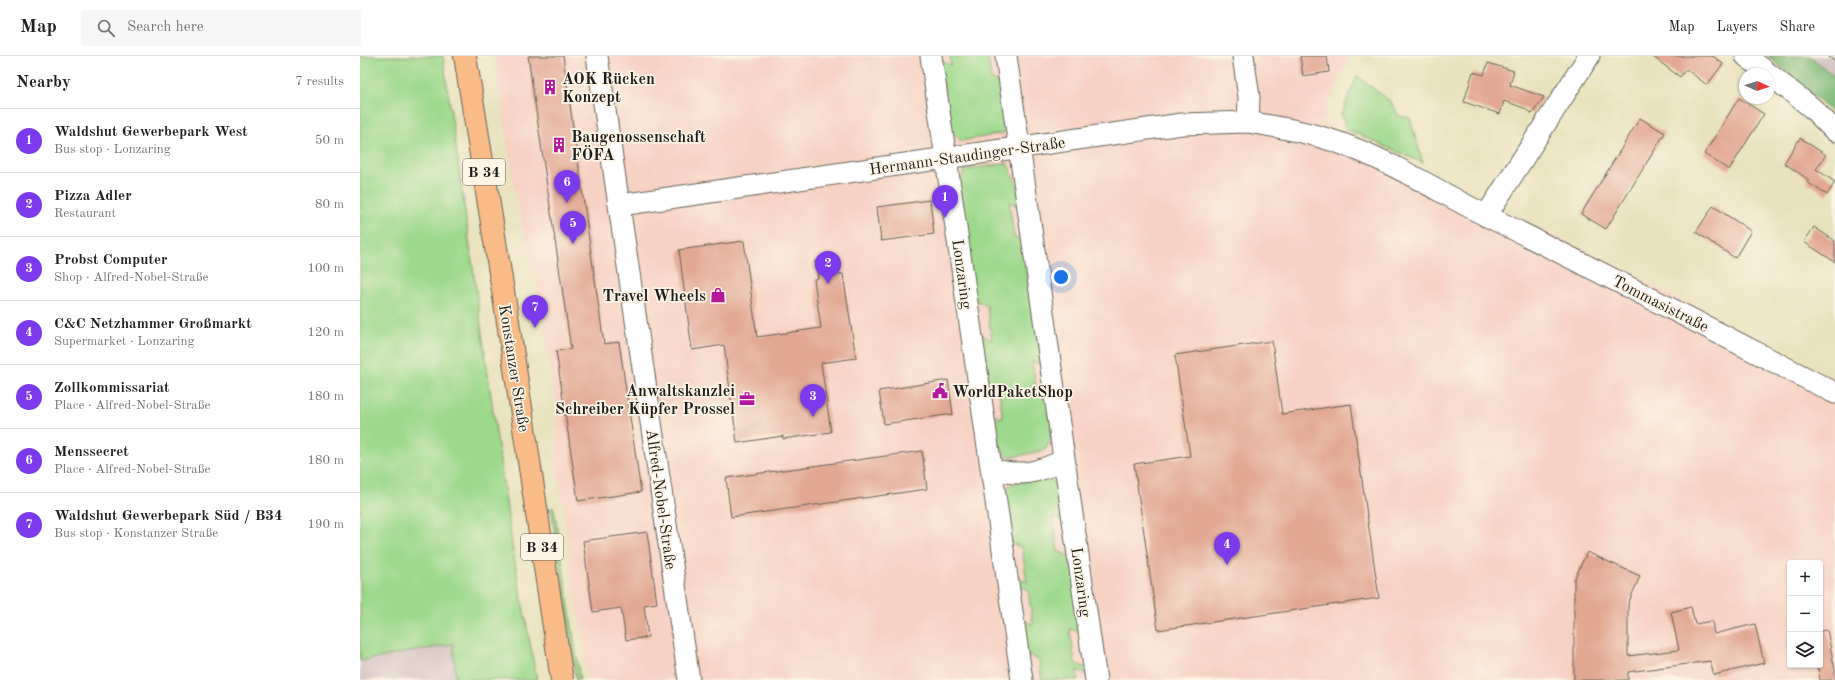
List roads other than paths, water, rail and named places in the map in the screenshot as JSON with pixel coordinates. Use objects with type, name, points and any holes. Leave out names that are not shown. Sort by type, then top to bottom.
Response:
[{"type":"main road","name":"Konstanzer Straße","points":[[465,56],[508,322],[562,680]]},
{"type":"street","name":"Alfred-Nobel-Straße","points":[[597,56],[689,680]]},
{"type":"street","name":"Lonzaring","points":[[932,56],[1022,680]]},
{"type":"street","name":"Lonzaring","points":[[1006,56],[1096,680]]},
{"type":"street","points":[[1243,56],[1249,97],[1248,122]]},
{"type":"street","points":[[1486,216],[1589,56]]},
{"type":"street","points":[[1746,56],[1761,68]]},
{"type":"street","points":[[1775,79],[1812,108],[1835,131]]},
{"type":"street","name":"Hermann-Staudinger-Straße","points":[[620,205],[1182,124],[1248,122]]},
{"type":"street","name":"Tommasistraße","points":[[1248,122],[1320,136],[1354,148],[1387,163],[1486,216],[1604,274],[1835,393]]},
{"type":"street","points":[[992,469],[1009,474],[1028,473],[1047,468],[1064,460]]},
{"type":"railway","points":[[1831,56],[1835,59]]},
{"type":"place","name":"AOK Rücken Konzept","points":[[550,87]]},
{"type":"place","name":"Baugenossenschaft FÖFA","points":[[559,145]]},
{"type":"place","name":"Menssecret","points":[[567,203]]},
{"type":"place","name":"Waldshut Gewerbepark West","points":[[945,218]]},
{"type":"place","name":"Zollkommissariat","points":[[573,244]]},
{"type":"place","name":"Pizza Adler","points":[[828,284]]},
{"type":"place","name":"Travel Wheels","points":[[718,295]]},
{"type":"place","name":"Waldshut Gewerbepark Süd / B34","points":[[535,328]]},
{"type":"place","name":"WorldPaketShop","points":[[940,391]]},
{"type":"place","name":"Anwaltskanzlei Schreiber Küpfer Prossel","points":[[747,399]]},
{"type":"place","name":"Probst Computer","points":[[813,417]]},
{"type":"place","name":"C&C Netzhammer Großmarkt","points":[[1227,565]]}]
